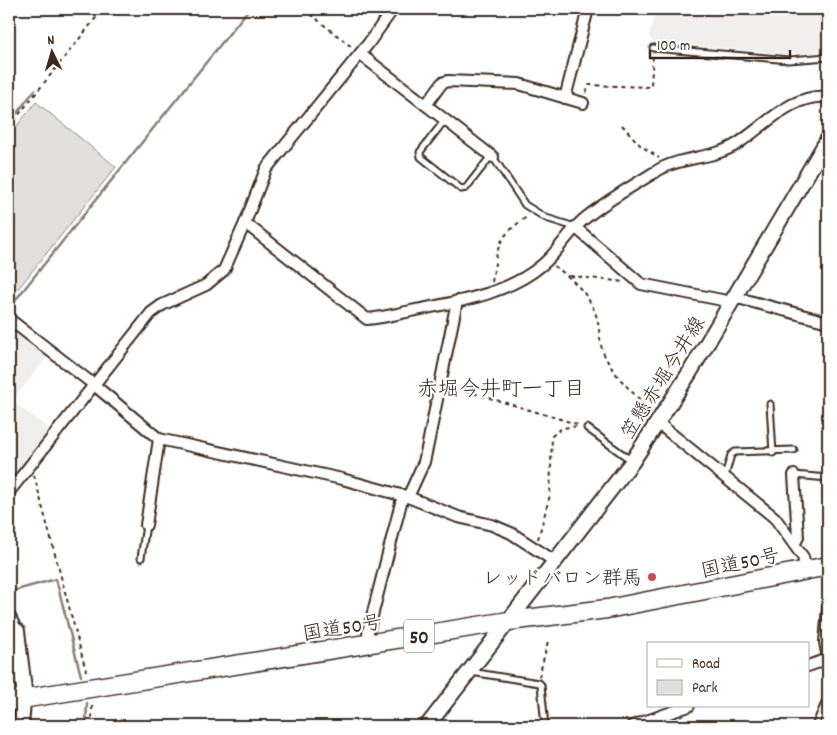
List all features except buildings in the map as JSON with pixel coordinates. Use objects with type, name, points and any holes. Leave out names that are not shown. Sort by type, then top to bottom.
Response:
[{"type":"highway","name":"国道50号","points":[[16,699],[509,621],[661,600],[828,566]]},
{"type":"main road","name":"笠懸赤堀今井線","points":[[427,726],[632,462],[659,421],[828,139]]},
{"type":"main road","points":[[18,631],[15,648],[16,699],[21,726]]},
{"type":"street","points":[[9,492],[151,313],[162,305],[194,291],[216,277],[230,260],[266,169],[360,54],[393,9]]},
{"type":"street","points":[[565,98],[588,9]]},
{"type":"street","points":[[360,54],[492,156]]},
{"type":"street","points":[[426,104],[442,84],[448,81],[519,84],[584,104]]},
{"type":"street","points":[[245,223],[358,314],[367,319],[456,301],[490,292],[533,272],[547,261],[575,227],[657,170],[724,150],[737,144],[778,112],[802,100],[816,96],[828,97]]},
{"type":"street","points":[[575,227],[637,282],[650,287],[733,299],[828,322]]},
{"type":"street","points":[[369,644],[368,632],[406,496],[422,468],[456,301]]},
{"type":"street","points":[[9,319],[94,384],[160,439],[294,468],[406,496],[458,517],[492,525],[556,562]]},
{"type":"street","points":[[659,421],[683,441],[699,458],[725,476],[775,518],[795,543],[803,557],[806,570]]},
{"type":"street","points":[[146,525],[160,439]]},
{"type":"street","points":[[794,475],[798,538],[795,543]]},
{"type":"street","points":[[810,665],[828,660],[825,642],[828,608]]},
{"type":"street","points":[[9,615],[18,631]]},
{"type":"street","points":[[632,726],[682,708]]},
{"type":"lane","points":[[653,48],[789,60],[828,57]]},
{"type":"lane","points":[[445,120],[420,152],[421,157],[461,189],[466,188],[492,156],[525,205],[546,218],[575,227]]},
{"type":"lane","points":[[770,404],[773,453]]},
{"type":"lane","points":[[587,428],[632,462]]},
{"type":"lane","points":[[725,476],[732,453],[773,453],[794,450]]},
{"type":"lane","points":[[794,475],[828,478]]},
{"type":"lane","points":[[141,558],[146,525]]},
{"type":"lane","points":[[470,672],[539,683],[541,685],[545,726]]},
{"type":"lane","points":[[815,726],[828,696]]},
{"type":"path","points":[[9,127],[103,9]]},
{"type":"path","points":[[304,9],[360,54]]},
{"type":"path","points":[[584,104],[586,87],[589,85],[649,87],[651,85],[653,48]]},
{"type":"path","points":[[622,125],[640,145],[662,160],[667,166]]},
{"type":"path","points":[[490,292],[500,242],[506,233],[534,212]]},
{"type":"path","points":[[547,261],[569,276],[586,295],[592,306],[603,352],[614,371],[659,421]]},
{"type":"path","points":[[569,276],[637,282]]},
{"type":"path","points":[[466,391],[587,428]]},
{"type":"path","points":[[534,548],[550,495],[552,436],[562,428],[575,426],[587,428]]},
{"type":"path","points":[[30,466],[35,477],[86,671]]},
{"type":"path","points":[[539,683],[548,641]]},
{"type":"path","points":[[92,702],[92,726]]},
{"type":"shaded area","points":[[656,9],[828,9],[828,52],[788,54],[653,42],[649,36]]},
{"type":"shaded area","points":[[9,328],[47,357],[12,401],[49,429],[30,454],[32,456],[17,474],[15,473],[9,480]]},
{"type":"shaded area","points":[[9,630],[17,689],[14,693],[9,694]]},
{"type":"green space","points":[[36,102],[116,167],[9,300],[9,136]]},
{"type":"waterway","points":[[9,308],[249,9]]},
{"type":"waterway","points":[[9,123],[35,90]]},
{"type":"waterway","points":[[9,592],[56,579],[81,676]]},
{"type":"waterway","points":[[86,726],[87,703]]},
{"type":"place","name":"レッドバロン群馬","points":[[652,577]]},
{"type":"district","name":"赤堀今井町一丁目","points":[[501,388]]}]
